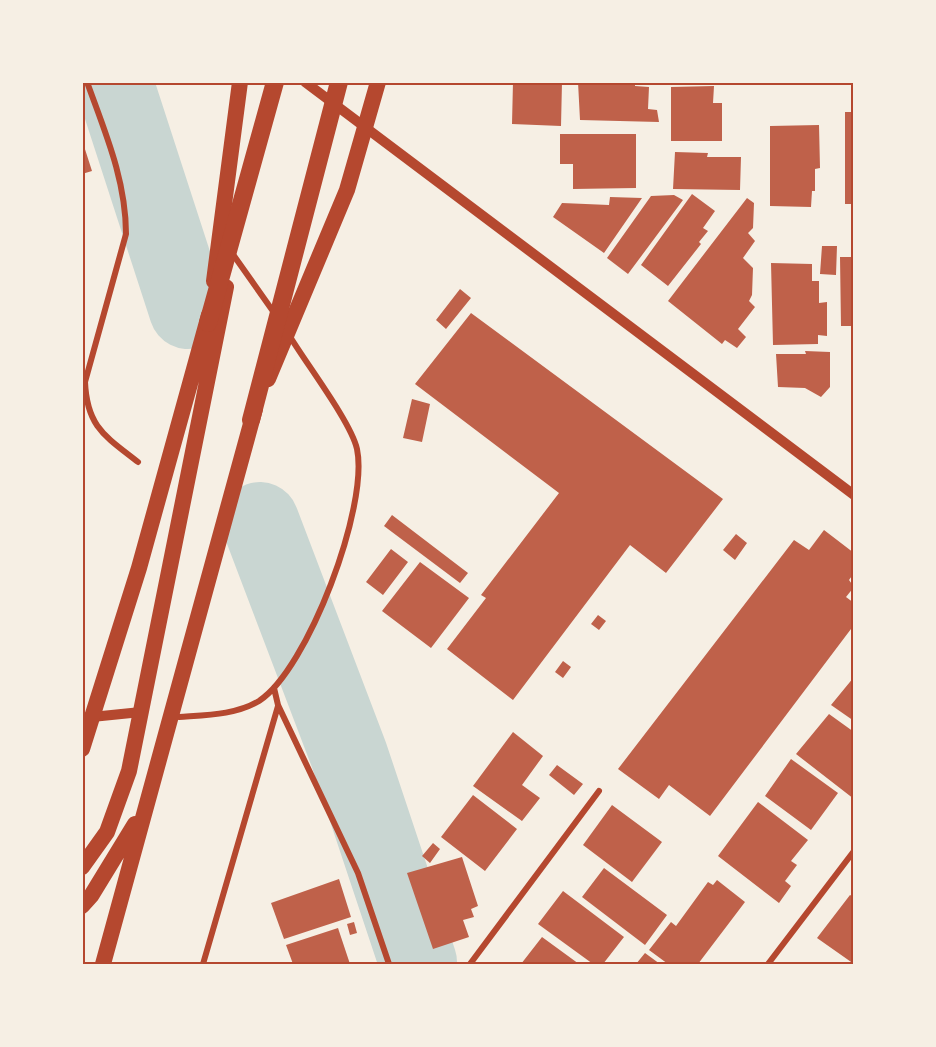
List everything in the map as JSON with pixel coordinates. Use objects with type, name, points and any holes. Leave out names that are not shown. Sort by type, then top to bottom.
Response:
[{"type":"highway","points":[[208,323],[240,82]]},
{"type":"highway","points":[[82,867],[107,832],[120,799],[141,712],[232,253],[256,118],[266,82]]},
{"type":"highway","points":[[82,749],[139,568],[275,82]]},
{"type":"highway","points":[[103,964],[339,82]]},
{"type":"highway","points":[[82,906],[120,850],[152,793],[179,717],[347,82]]},
{"type":"highway","points":[[250,420],[347,190],[378,82]]},
{"type":"street","points":[[87,82],[121,177],[126,211],[126,234],[85,382],[86,404],[95,424],[138,462]]},
{"type":"street","points":[[305,82],[854,495]]},
{"type":"street","points":[[179,717],[225,713],[258,701],[281,682],[326,599],[347,536],[359,485],[356,448],[346,425],[283,326],[232,253]]},
{"type":"street","points":[[273,688],[278,705],[357,873],[389,964]]},
{"type":"street","points":[[203,964],[278,705]]},
{"type":"street","points":[[82,718],[141,712]]},
{"type":"street","points":[[470,964],[599,792]]},
{"type":"street","points":[[768,964],[854,851]]},
{"type":"building","points":[[513,82],[562,82],[561,126],[512,124]]},
{"type":"building","points":[[578,82],[635,82],[635,86],[649,87],[648,109],[657,110],[659,122],[580,120]]},
{"type":"building","points":[[714,86],[713,103],[722,103],[722,141],[671,141],[671,87]]},
{"type":"building","points":[[845,112],[854,112],[854,204],[845,204]]},
{"type":"building","points":[[819,125],[820,168],[815,169],[815,191],[812,191],[811,207],[770,206],[770,126]]},
{"type":"building","points":[[560,134],[636,134],[636,188],[573,189],[573,164],[560,164]]},
{"type":"building","points":[[82,144],[92,171],[82,174]]},
{"type":"building","points":[[675,152],[708,153],[707,157],[741,157],[740,190],[673,189]]},
{"type":"building","points":[[692,194],[715,211],[703,228],[708,231],[699,242],[701,244],[668,286],[641,265]]},
{"type":"building","points":[[674,195],[683,200],[628,274],[607,258],[651,196]]},
{"type":"building","points":[[610,197],[642,198],[604,253],[553,217],[562,203],[609,205]]},
{"type":"building","points":[[747,198],[754,203],[753,228],[748,233],[755,241],[743,258],[753,268],[752,295],[749,301],[755,307],[738,329],[746,337],[737,348],[725,340],[722,344],[668,301]]},
{"type":"building","points":[[822,246],[837,246],[836,275],[820,274]]},
{"type":"building","points":[[840,257],[854,257],[854,326],[841,326]]},
{"type":"building","points":[[771,263],[812,264],[812,281],[819,281],[819,303],[827,302],[827,336],[818,335],[818,344],[773,345]]},
{"type":"building","points":[[460,289],[471,298],[446,329],[436,320]]},
{"type":"building","points":[[471,313],[723,499],[666,573],[630,545],[513,700],[447,649],[486,598],[481,595],[559,493],[415,384]]},
{"type":"building","points":[[805,351],[830,352],[830,387],[821,397],[805,388],[778,387],[776,354],[806,354]]},
{"type":"building","points":[[412,399],[430,404],[422,442],[403,438]]},
{"type":"building","points":[[392,515],[468,573],[460,583],[384,526]]},
{"type":"building","points":[[824,530],[854,553],[854,573],[849,580],[854,587],[846,597],[854,603],[854,625],[710,816],[669,785],[659,799],[618,769],[794,540],[809,550]]},
{"type":"building","points":[[736,534],[747,543],[735,560],[723,550]]},
{"type":"building","points":[[391,549],[408,562],[383,595],[366,582]]},
{"type":"building","points":[[420,562],[469,598],[431,648],[382,611]]},
{"type":"building","points":[[598,615],[606,621],[599,630],[591,624]]},
{"type":"building","points":[[563,661],[571,667],[563,678],[555,672]]},
{"type":"building","points":[[854,677],[854,721],[831,705]]},
{"type":"building","points":[[829,714],[854,732],[854,799],[796,754]]},
{"type":"building","points":[[513,732],[543,756],[522,785],[540,798],[522,821],[473,786]]},
{"type":"building","points":[[791,759],[838,793],[811,830],[765,796]]},
{"type":"building","points":[[557,765],[583,784],[574,795],[549,775]]},
{"type":"building","points":[[473,795],[517,829],[485,871],[441,837]]},
{"type":"building","points":[[758,802],[808,840],[791,861],[797,865],[785,881],[791,886],[779,903],[718,856]]},
{"type":"building","points":[[612,805],[662,842],[632,882],[583,845]]},
{"type":"building","points":[[433,843],[440,849],[430,863],[422,856]]},
{"type":"building","points":[[462,857],[478,906],[471,909],[474,917],[463,920],[469,937],[433,949],[407,873]]},
{"type":"building","points":[[604,868],[667,915],[645,945],[582,897]]},
{"type":"building","points":[[339,879],[351,917],[284,939],[271,903]]},
{"type":"building","points":[[717,880],[745,902],[698,964],[668,964],[649,950],[671,922],[676,926],[708,882],[713,885]]},
{"type":"building","points":[[563,891],[624,937],[603,964],[593,964],[538,924]]},
{"type":"building","points":[[850,895],[854,897],[854,964],[817,938]]},
{"type":"building","points":[[354,922],[357,933],[350,935],[347,924]]},
{"type":"building","points":[[338,928],[350,964],[293,964],[286,945]]},
{"type":"building","points":[[542,937],[579,964],[521,964]]},
{"type":"building","points":[[645,953],[660,964],[636,964]]},
{"type":"waterway","points":[[114,82],[188,310]]},
{"type":"waterway","points":[[260,521],[349,755],[418,962]]}]
